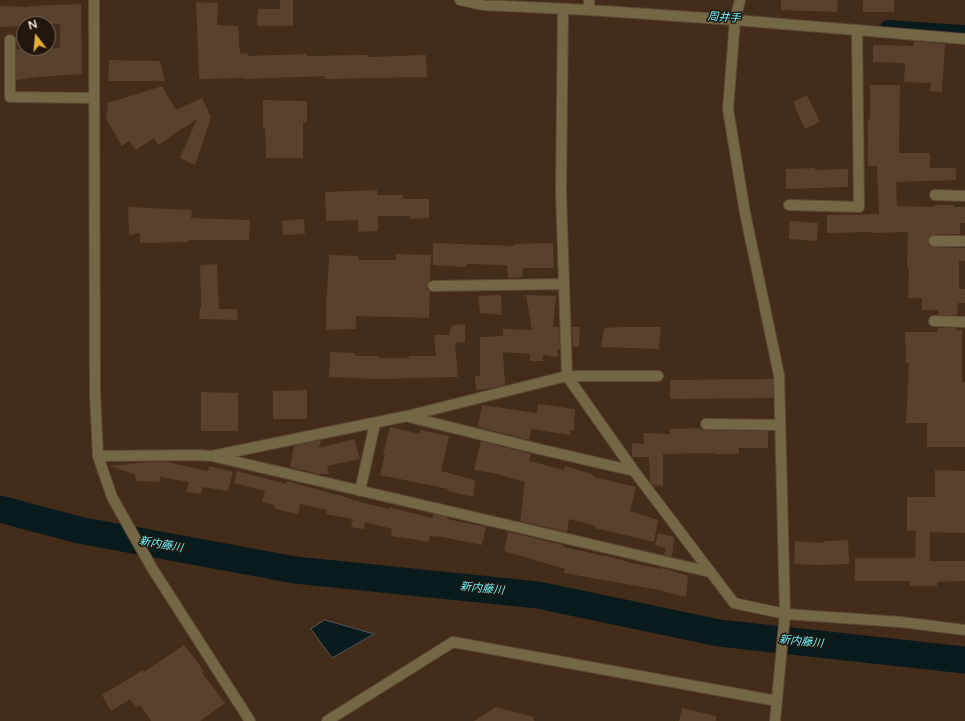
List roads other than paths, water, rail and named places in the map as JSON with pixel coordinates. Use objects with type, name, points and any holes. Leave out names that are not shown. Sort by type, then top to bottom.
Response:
[{"type":"street","points":[[94,0],[94,393],[98,456],[112,497],[152,568],[250,721]]},
{"type":"street","points":[[460,0],[483,5],[563,10],[589,10],[735,20],[965,39]]},
{"type":"street","points":[[589,0],[589,10]]},
{"type":"street","points":[[740,0],[735,20],[728,108],[745,213],[780,375],[785,614],[775,721]]},
{"type":"street","points":[[563,10],[561,192],[567,376],[634,471],[734,603],[785,614],[902,622],[965,630]]},
{"type":"street","points":[[789,205],[859,207],[856,30]]},
{"type":"street","points":[[10,40],[10,97],[94,98]]},
{"type":"street","points":[[935,195],[965,196]]},
{"type":"street","points":[[934,241],[965,241]]},
{"type":"street","points":[[433,286],[564,284]]},
{"type":"street","points":[[934,321],[965,322]]},
{"type":"street","points":[[212,456],[407,416],[567,376],[658,376]]},
{"type":"street","points":[[407,416],[634,471]]},
{"type":"street","points":[[360,491],[375,423]]},
{"type":"street","points":[[706,424],[780,425]]},
{"type":"street","points":[[98,456],[212,456],[710,572]]},
{"type":"street","points":[[327,721],[453,642],[777,702]]},
{"type":"waterway","name":"周井手","points":[[888,28],[963,33],[965,35]]},
{"type":"waterway","name":"新内藤川","points":[[0,509],[79,530],[295,570],[538,595],[719,633],[965,660]]}]
